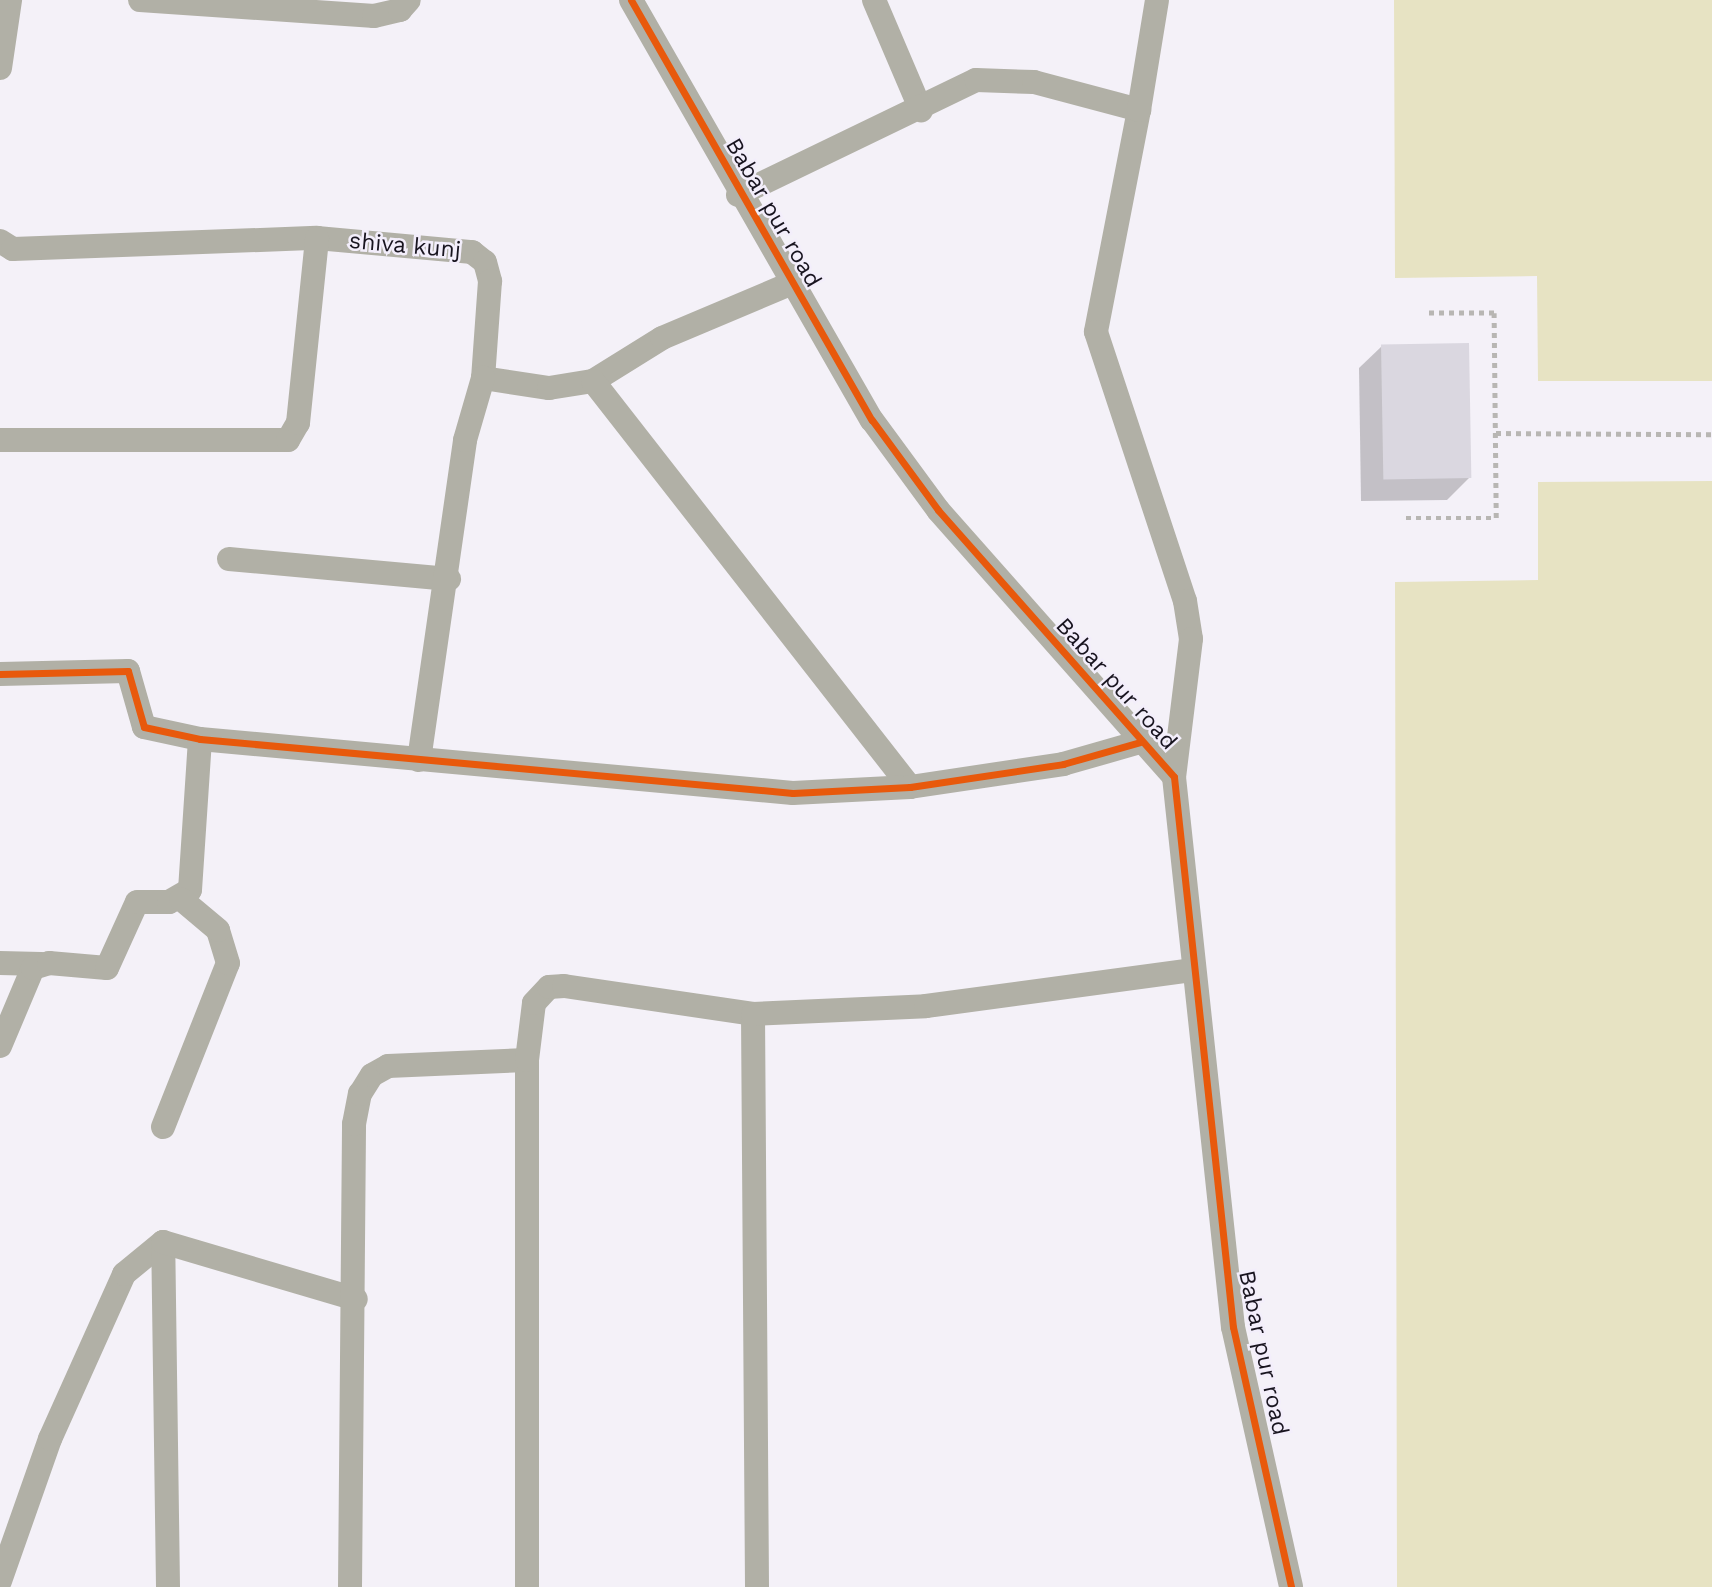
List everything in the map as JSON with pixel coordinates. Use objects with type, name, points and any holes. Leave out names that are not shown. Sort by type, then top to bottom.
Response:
[{"type":"street","points":[[0,68],[10,0]]},
{"type":"street","points":[[141,0],[374,16],[400,10],[409,0]]},
{"type":"street","name":"Babar pur road","points":[[631,0],[738,195],[872,420],[938,510],[1140,742],[1174,777],[1192,970],[1233,1327],[1291,1587]]},
{"type":"street","points":[[874,0],[921,110]]},
{"type":"street","points":[[1157,0],[1139,110],[1096,332],[1185,601],[1191,639],[1174,777]]},
{"type":"street","points":[[738,195],[921,110],[976,80],[1002,79],[1139,110]]},
{"type":"street","points":[[0,440],[288,440],[298,423],[317,238]]},
{"type":"street","name":"shiva kunj","points":[[0,241],[13,249],[317,238],[451,249],[485,262],[490,281],[483,378]]},
{"type":"street","points":[[419,760],[449,579],[465,440],[483,378],[549,388],[593,381],[662,338],[792,283]]},
{"type":"street","points":[[593,381],[910,787]]},
{"type":"street","points":[[229,559],[449,579]]},
{"type":"street","points":[[0,674],[117,667],[136,681],[137,719],[144,727],[200,739],[793,793],[910,787],[1063,764],[1140,742]]},
{"type":"street","points":[[0,963],[107,968],[137,902],[181,899],[190,890],[195,862],[200,739]]},
{"type":"street","points":[[163,1128],[228,963],[218,930],[181,899]]},
{"type":"street","points":[[0,1046],[28,978],[41,964]]},
{"type":"street","points":[[527,1587],[527,1060],[529,1016],[549,987],[753,1014],[926,1006],[1192,970]]},
{"type":"street","points":[[753,1014],[757,1587]]},
{"type":"street","points":[[350,1587],[356,1299],[354,1124],[372,1075],[388,1066],[527,1060]]},
{"type":"street","points":[[163,1241],[356,1299]]},
{"type":"street","points":[[0,1581],[50,1439],[124,1274],[163,1241]]},
{"type":"street","points":[[163,1241],[168,1587]]},
{"type":"path","points":[[1406,518],[1496,518],[1494,313],[1425,313]]},
{"type":"path","points":[[1496,433],[1712,434]]},
{"type":"shaded area","points":[[1394,0],[1712,0],[1712,381],[1538,381],[1537,276],[1395,278]]},
{"type":"shaded area","points":[[1712,481],[1712,1587],[1397,1587],[1395,582],[1538,580],[1538,482]]},
{"type":"building","points":[[1469,343],[1471,478],[1383,480],[1381,345]]},
{"type":"cycle path","points":[[631,0],[872,420],[938,510],[1174,777],[1233,1327],[1291,1587]]},
{"type":"cycle path","points":[[0,674],[128,671],[144,727],[200,739],[793,793],[910,787],[1063,764],[1140,742]]}]
